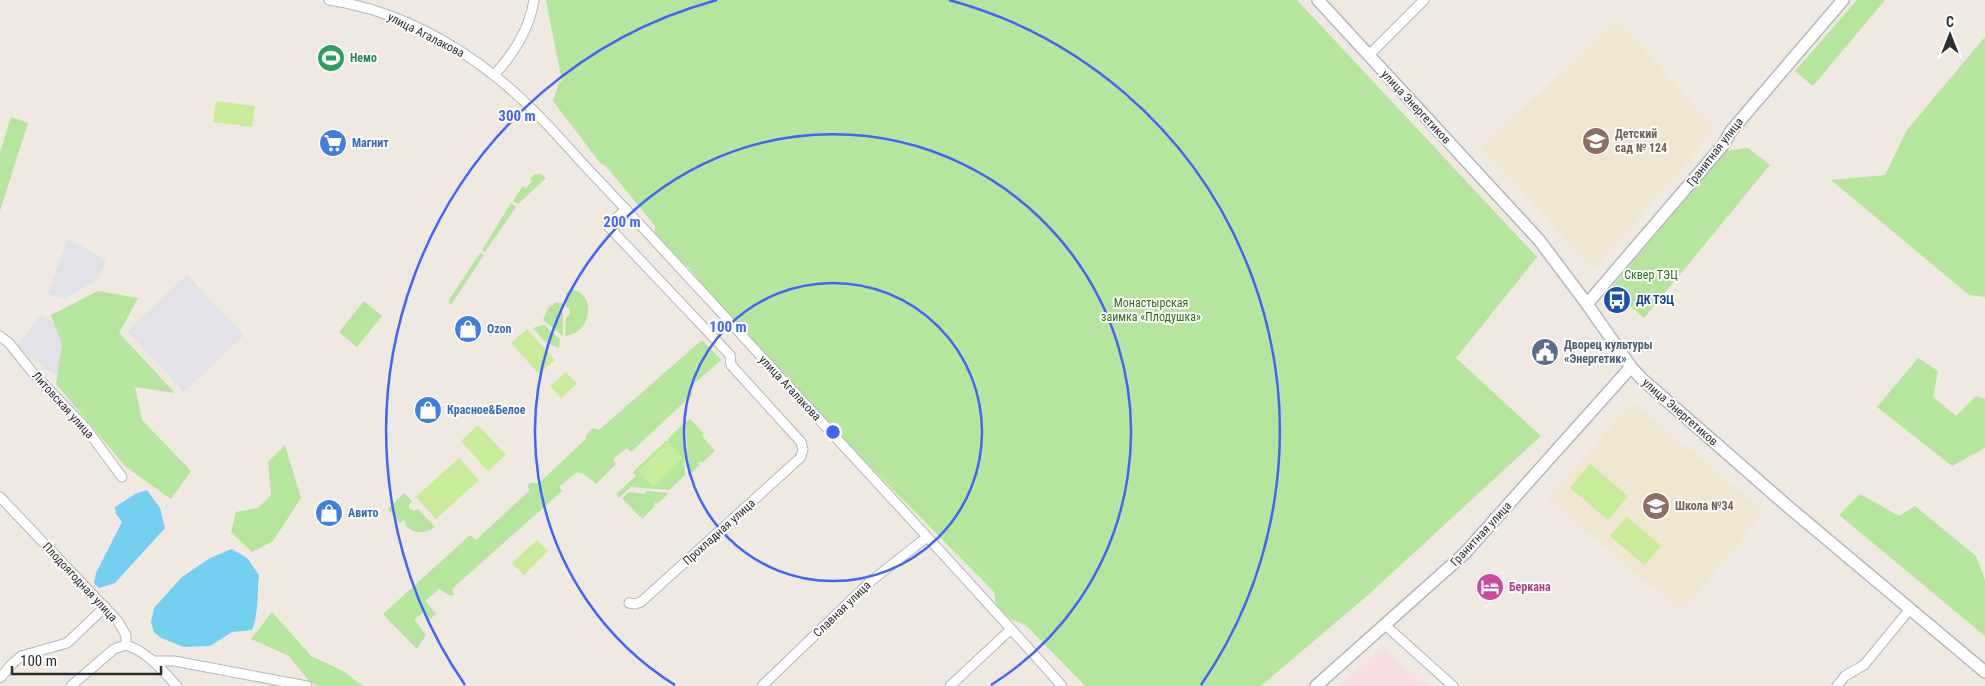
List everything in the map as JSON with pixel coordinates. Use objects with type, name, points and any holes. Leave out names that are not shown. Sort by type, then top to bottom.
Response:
[{"type":"street","name":"улица Агалакова","points":[[329,0],[390,15],[454,47],[494,76],[534,110],[1062,686]]},
{"type":"street","points":[[494,76],[506,62],[520,40],[528,24],[534,0]]},
{"type":"street","name":"улица Энергетиков","points":[[1318,0],[1539,240],[1588,304],[1630,367],[1778,497],[1985,672]]},
{"type":"street","points":[[1369,55],[1424,0]]},
{"type":"street","name":"Гранитная улица","points":[[1588,304],[1717,153],[1737,124],[1843,0]]},
{"type":"street","name":"Прохладная улица","points":[[626,210],[608,226],[730,355],[731,365],[801,442],[804,450],[800,458],[641,602],[629,603]]},
{"type":"street","name":"Литовская улица","points":[[0,336],[9,343],[33,373],[85,427],[122,477]]},
{"type":"street","name":"Гранитная улица","points":[[1316,686],[1464,554],[1630,367]]},
{"type":"street","name":"Плодоягодная улица","points":[[0,497],[105,607],[122,627],[126,635],[126,645]]},
{"type":"street","name":"Славная улица","points":[[762,686],[871,581],[927,537]]},
{"type":"street","points":[[0,678],[21,656],[67,643],[105,607]]},
{"type":"street","points":[[1837,686],[1845,676],[1864,665],[1910,609]]},
{"type":"street","points":[[1384,624],[1453,686]]},
{"type":"street","points":[[950,686],[1011,629]]},
{"type":"street","points":[[71,686],[114,649],[126,645],[140,651],[154,661],[177,686]]},
{"type":"street","points":[[154,661],[174,661],[307,686]]},
{"type":"shaded area","name":"Детский сад № 124","points":[[1617,21],[1716,128],[1594,270],[1481,147]]},
{"type":"shaded area","points":[[68,238],[106,261],[98,279],[65,299],[48,294]]},
{"type":"shaded area","points":[[187,275],[244,335],[184,392],[127,331]]},
{"type":"shaded area","points":[[41,315],[86,345],[56,376],[17,346]]},
{"type":"shaded area","name":"Школа №34","points":[[1633,403],[1764,512],[1682,612],[1548,499]]},
{"type":"shaded area","points":[[1382,648],[1428,686],[1339,686]]},
{"type":"green space","name":"Монастырская заимка «Плодушка»","points":[[546,0],[1297,0],[1537,257],[1456,358],[1541,436],[1368,595],[1261,686],[1085,686],[1026,625],[1010,619],[996,606],[994,592],[858,454],[727,314],[690,269],[655,237],[655,226],[606,166],[601,164],[553,101],[559,82],[562,82]]},
{"type":"green space","points":[[1857,0],[1885,0],[1813,86],[1795,71]]},
{"type":"green space","points":[[1985,37],[1985,297],[1969,295],[1831,180],[1885,175],[1907,130]]},
{"type":"green space","points":[[216,101],[255,106],[252,127],[213,122]]},
{"type":"green space","points":[[11,117],[28,123],[0,211],[0,153]]},
{"type":"green space","name":"Сквер ТЭЦ","points":[[1748,148],[1770,165],[1644,318],[1610,289],[1726,151]]},
{"type":"green space","points":[[535,174],[541,174],[546,178],[518,204],[513,201],[523,186],[526,188],[532,181],[530,179]]},
{"type":"green space","points":[[511,203],[516,207],[485,252],[482,250]]},
{"type":"green space","points":[[480,253],[484,255],[451,305],[449,300]]},
{"type":"green space","points":[[570,290],[584,296],[588,311],[582,327],[575,333],[565,336],[566,318],[570,314],[569,308],[566,307],[566,293]]},
{"type":"green space","points":[[98,291],[138,298],[119,333],[175,393],[135,387],[142,420],[191,471],[171,499],[126,467],[56,384],[62,344],[51,315]]},
{"type":"green space","points":[[364,301],[382,316],[357,347],[339,332]]},
{"type":"green space","points":[[556,302],[564,304],[559,311],[563,312],[563,336],[543,320],[548,308]]},
{"type":"green space","points":[[544,325],[560,339],[559,348],[545,342],[533,328]]},
{"type":"green space","points":[[527,329],[555,360],[539,374],[511,343]]},
{"type":"green space","points":[[702,340],[721,360],[688,389],[693,394],[631,452],[627,448],[613,459],[616,464],[596,484],[584,474],[577,472],[559,487],[562,491],[452,589],[454,594],[451,596],[439,589],[425,601],[436,614],[429,620],[423,613],[414,619],[426,635],[417,649],[383,614],[470,535],[476,540],[530,490],[527,486],[530,483],[539,483],[585,440],[586,435],[593,428],[599,430]]},
{"type":"green space","points":[[1918,358],[1938,371],[1933,397],[1956,416],[1976,396],[1985,399],[1985,448],[1952,466],[1877,407]]},
{"type":"green space","points":[[566,372],[577,384],[561,398],[550,386]]},
{"type":"green space","points":[[690,419],[704,434],[702,436],[715,451],[702,463],[700,461],[698,463],[700,465],[688,476],[686,422]]},
{"type":"green space","points":[[683,424],[685,475],[669,490],[631,487],[619,498],[616,494],[636,476],[633,472],[666,441],[669,441],[668,439]]},
{"type":"green space","points":[[478,425],[506,455],[488,471],[461,441]]},
{"type":"green space","points":[[668,442],[683,458],[653,487],[638,471]]},
{"type":"green space","points":[[285,445],[301,498],[273,541],[252,552],[231,532],[236,512],[258,508],[271,495],[268,462]]},
{"type":"green space","points":[[459,458],[479,480],[436,519],[416,497]]},
{"type":"green space","points":[[1590,464],[1628,496],[1608,520],[1570,488]]},
{"type":"green space","points":[[646,491],[669,493],[657,504],[656,502],[655,506],[642,519],[622,498],[629,492],[645,494]]},
{"type":"green space","points":[[404,493],[412,501],[409,504],[409,508],[414,511],[418,509],[435,527],[426,532],[418,532],[408,528],[404,520],[400,523],[388,509]]},
{"type":"green space","points":[[1860,494],[1899,516],[1915,506],[1976,556],[1985,580],[1985,636],[1839,515]]},
{"type":"green space","points":[[1627,517],[1661,546],[1644,565],[1610,536]]},
{"type":"green space","points":[[537,540],[548,551],[524,575],[512,563]]},
{"type":"green space","points":[[272,612],[311,656],[343,671],[363,686],[318,686],[309,681],[289,656],[251,639]]},
{"type":"water","points":[[147,490],[160,508],[165,528],[115,583],[99,588],[94,583],[96,573],[122,522],[116,514],[115,507],[135,494]]},
{"type":"water","points":[[232,549],[247,558],[259,575],[257,610],[252,630],[232,632],[210,646],[184,647],[161,638],[154,632],[151,622],[154,608],[182,577],[210,558]]},
{"type":"place","name":"Немо","points":[[331,58]]},
{"type":"place","name":"Детский сад № 124","points":[[1596,141]]},
{"type":"place","name":"Магнит","points":[[333,143]]},
{"type":"place","name":"ДК ТЭЦ","points":[[1617,300]]},
{"type":"place","name":"Ozon","points":[[468,329]]},
{"type":"place","name":"Дворец культуры «Энергетик»","points":[[1545,352]]},
{"type":"place","name":"Красное&Белое","points":[[428,410]]},
{"type":"place","name":"Школа №34","points":[[1656,506]]},
{"type":"place","name":"Авито","points":[[329,513]]},
{"type":"place","name":"Беркана","points":[[1490,587]]}]
